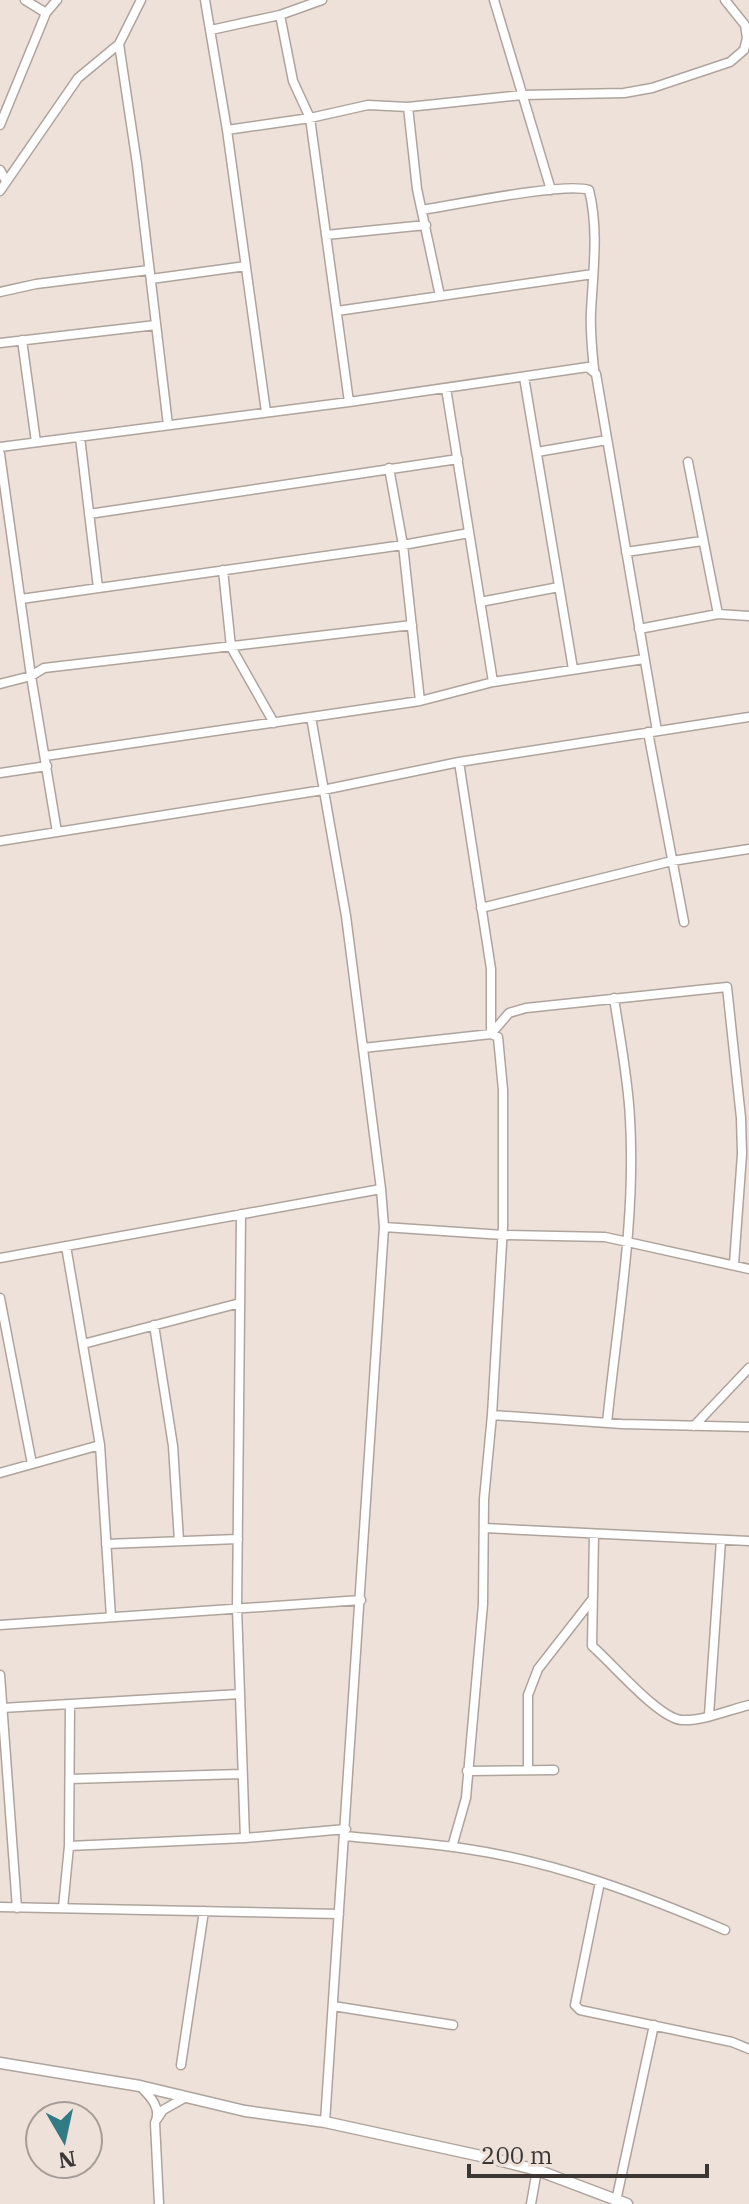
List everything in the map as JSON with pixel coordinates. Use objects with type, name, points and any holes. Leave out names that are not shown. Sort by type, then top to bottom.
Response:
[{"type":"main road","points":[[0,2063],[140,2086],[245,2111],[325,2122],[537,2170],[621,2202]]},
{"type":"street","points":[[25,0],[46,13]]},
{"type":"street","points":[[0,125],[46,13],[57,0]]},
{"type":"street","points":[[0,191],[78,78],[119,44],[141,0]]},
{"type":"street","points":[[205,0],[227,130],[266,412]]},
{"type":"street","points":[[494,0],[551,190]]},
{"type":"street","points":[[227,130],[310,118],[368,105],[408,107],[522,95],[638,91],[730,62],[744,50],[747,38],[745,25],[725,0]]},
{"type":"street","points":[[211,30],[280,15],[316,1]]},
{"type":"street","points":[[280,15],[293,81],[310,118],[349,402]]},
{"type":"street","points":[[119,44],[168,425]]},
{"type":"street","points":[[408,107],[417,189],[440,296]]},
{"type":"street","points":[[0,170],[6,181]]},
{"type":"street","points":[[422,210],[551,190],[589,190],[594,234],[590,316],[594,369],[644,659],[672,861],[684,922]]},
{"type":"street","points":[[326,235],[426,225]]},
{"type":"street","points":[[0,292],[36,284],[246,266]]},
{"type":"street","points":[[337,311],[593,274]]},
{"type":"street","points":[[0,343],[156,325]]},
{"type":"street","points":[[22,340],[36,442]]},
{"type":"street","points":[[0,447],[349,402],[588,367],[594,369]]},
{"type":"street","points":[[524,377],[573,669]]},
{"type":"street","points":[[446,388],[493,682]]},
{"type":"street","points":[[80,437],[98,588]]},
{"type":"street","points":[[537,452],[607,440]]},
{"type":"street","points":[[0,454],[31,676],[57,832]]},
{"type":"street","points":[[89,514],[458,459]]},
{"type":"street","points":[[688,462],[718,614]]},
{"type":"street","points":[[389,468],[403,545],[420,701]]},
{"type":"street","points":[[21,599],[469,533]]},
{"type":"street","points":[[626,552],[702,541]]},
{"type":"street","points":[[223,570],[231,647],[274,723]]},
{"type":"street","points":[[480,602],[559,587]]},
{"type":"street","points":[[639,629],[718,614],[749,616]]},
{"type":"street","points":[[0,684],[31,676],[44,668],[412,625]]},
{"type":"street","points":[[45,756],[420,701],[493,682],[644,659]]},
{"type":"street","points":[[311,717],[346,916],[384,1227],[325,2122]]},
{"type":"street","points":[[0,841],[323,790],[459,762],[749,717]]},
{"type":"street","points":[[459,762],[491,969],[491,1034]]},
{"type":"street","points":[[0,773],[47,766]]},
{"type":"street","points":[[481,908],[672,861],[749,849]]},
{"type":"street","points":[[491,1034],[509,1013],[614,998],[723,987],[729,989],[742,1154],[734,1264]]},
{"type":"street","points":[[607,1423],[631,1167],[625,1064],[614,998]]},
{"type":"street","points":[[363,1048],[491,1034],[498,1037],[503,1090],[503,1235],[484,1528],[483,1604],[466,1798],[452,1847]]},
{"type":"street","points":[[0,1258],[381,1189]]},
{"type":"street","points":[[241,1214],[237,1608],[245,1838]]},
{"type":"street","points":[[384,1227],[503,1235],[605,1237],[749,1269]]},
{"type":"street","points":[[66,1246],[100,1445],[111,1617]]},
{"type":"street","points":[[0,1298],[32,1464]]},
{"type":"street","points":[[83,1344],[240,1303]]},
{"type":"street","points":[[154,1325],[173,1446],[179,1541]]},
{"type":"street","points":[[694,1426],[749,1368]]},
{"type":"street","points":[[492,1415],[607,1423],[749,1427]]},
{"type":"street","points":[[0,1473],[100,1445]]},
{"type":"street","points":[[484,1528],[749,1541]]},
{"type":"street","points":[[594,1534],[592,1646],[649,1701],[676,1720],[687,1721],[749,1705]]},
{"type":"street","points":[[106,1544],[238,1539]]},
{"type":"street","points":[[709,1715],[721,1540]]},
{"type":"street","points":[[0,1625],[361,1600]]},
{"type":"street","points":[[528,1770],[528,1695],[538,1669],[592,1601]]},
{"type":"street","points":[[0,1675],[17,1908]]},
{"type":"street","points":[[2,1708],[240,1694]]},
{"type":"street","points":[[63,1908],[69,1846],[70,1704]]},
{"type":"street","points":[[467,1771],[554,1770]]},
{"type":"street","points":[[70,1779],[241,1774]]},
{"type":"street","points":[[69,1846],[346,1832],[452,1847],[553,1868],[648,1897],[725,1930]]},
{"type":"street","points":[[600,1882],[575,2005],[580,2010],[732,2042],[749,2049]]},
{"type":"street","points":[[0,1907],[339,1914]]},
{"type":"street","points":[[181,2065],[204,1911]]},
{"type":"street","points":[[333,2006],[453,2025]]},
{"type":"street","points":[[621,2202],[654,2025]]},
{"type":"street","points":[[140,2086],[154,2100],[158,2117],[155,2123],[159,2204]]},
{"type":"street","points":[[155,2123],[163,2110],[186,2097]]},
{"type":"street","points":[[531,2204],[537,2170]]}]
